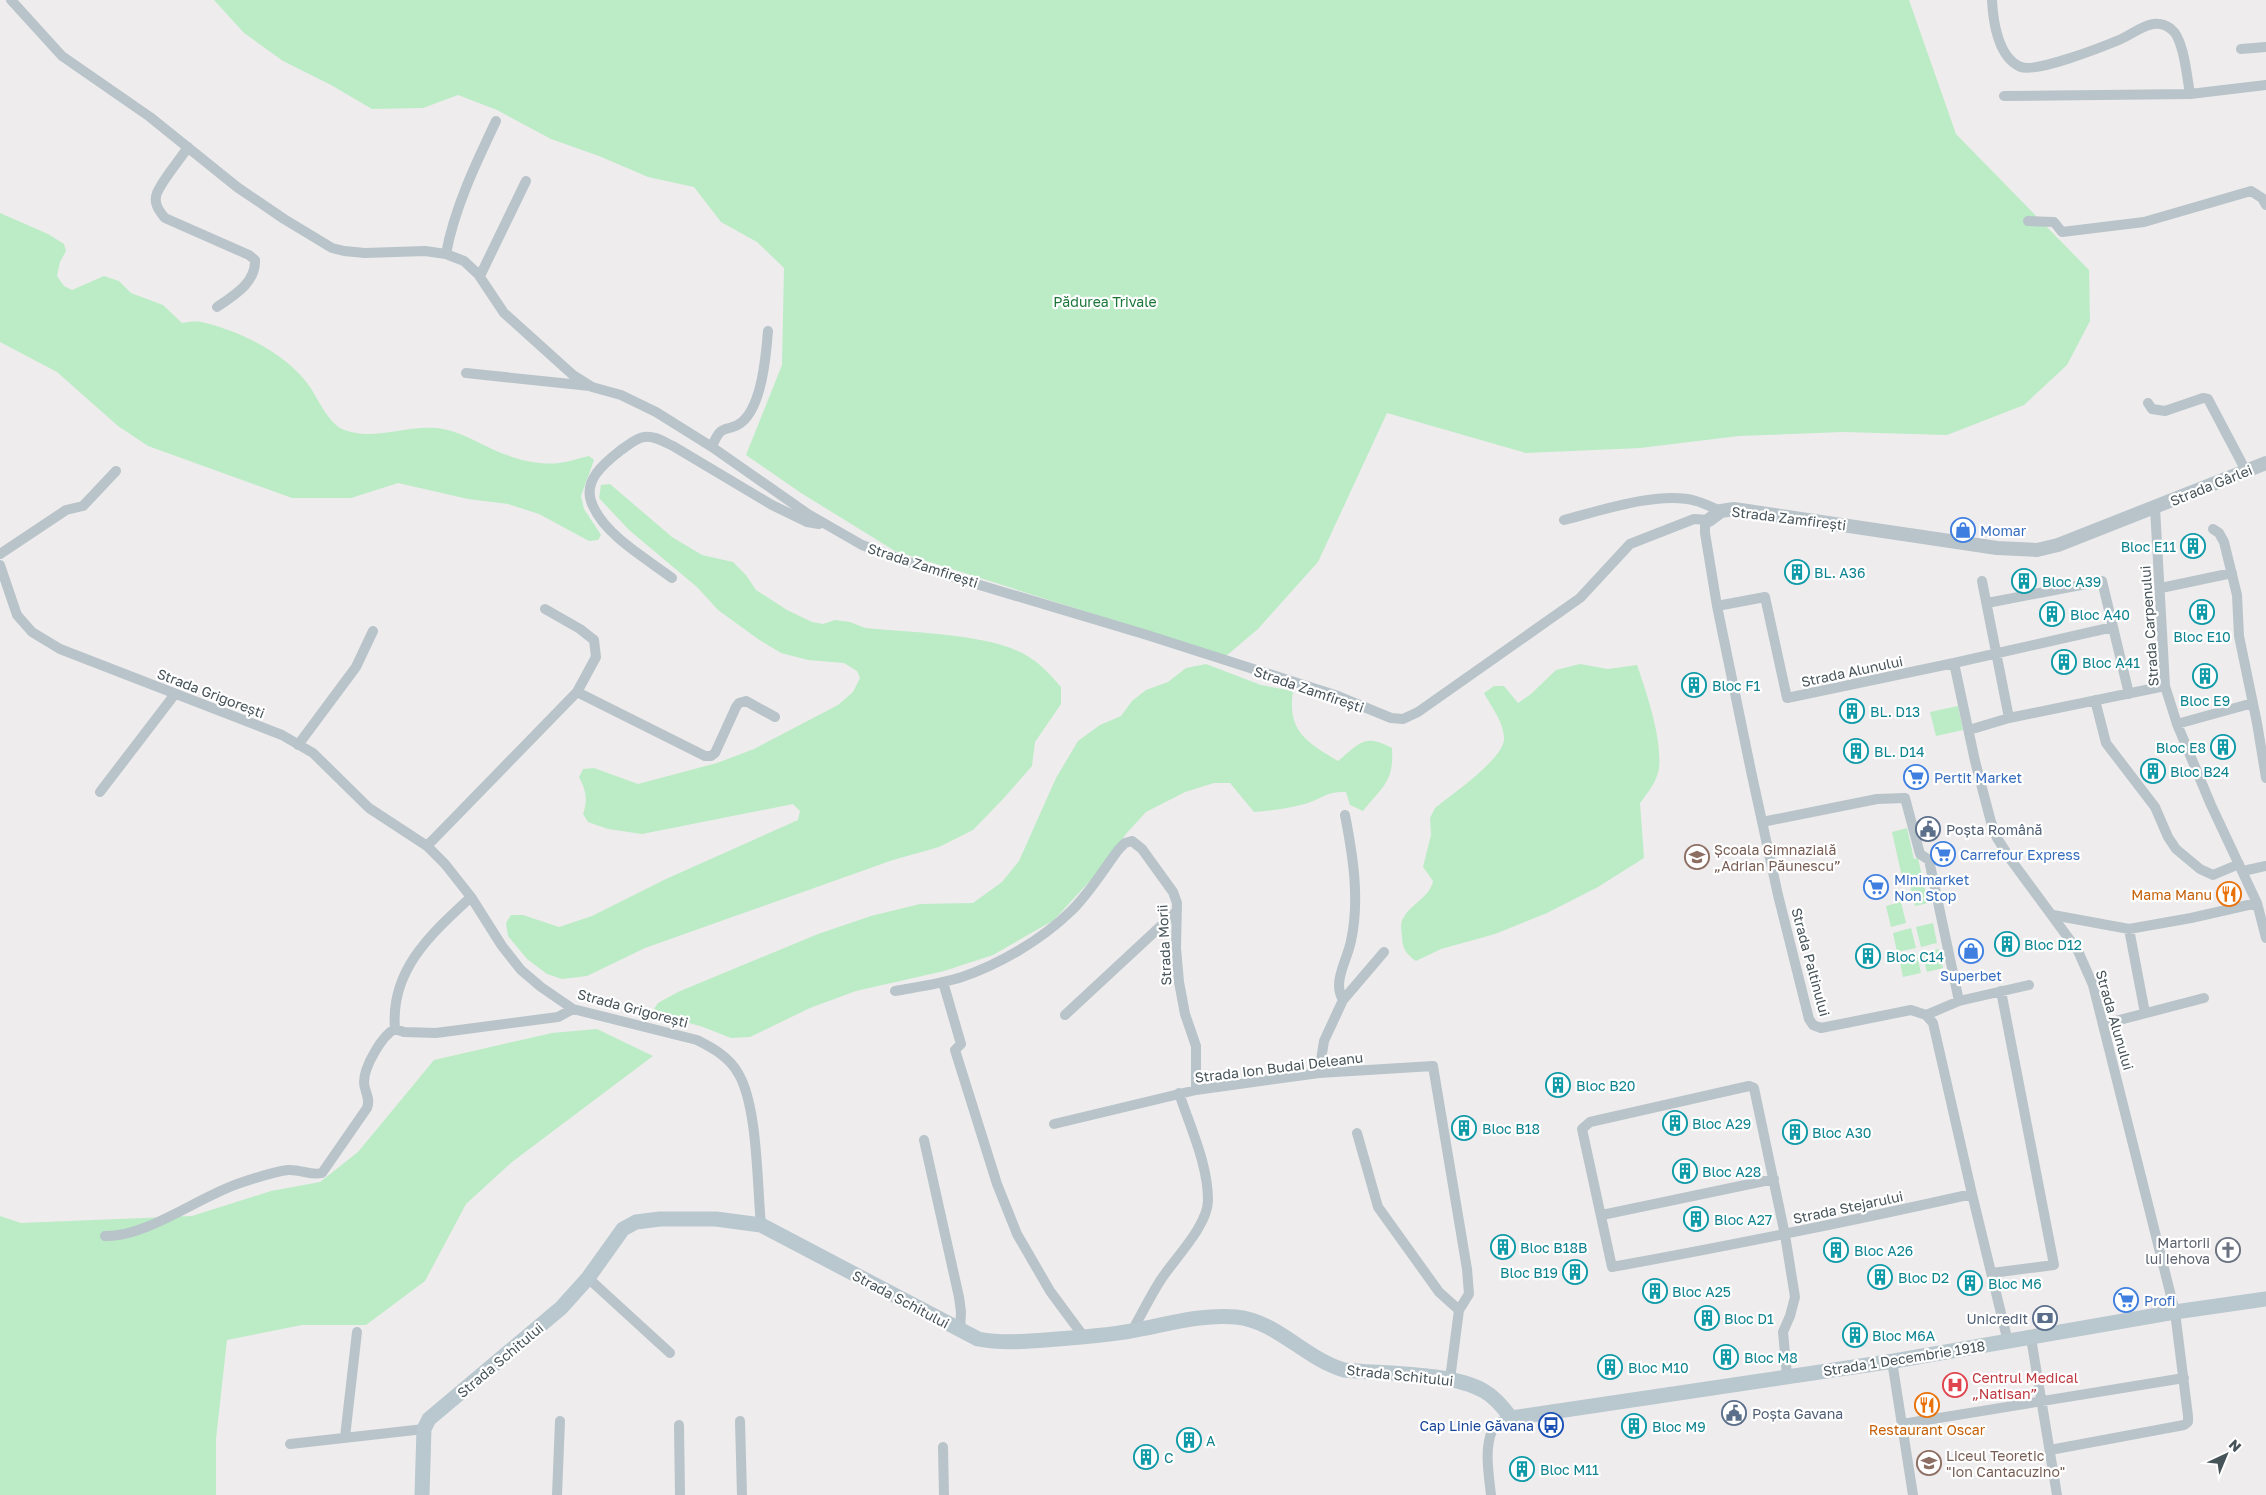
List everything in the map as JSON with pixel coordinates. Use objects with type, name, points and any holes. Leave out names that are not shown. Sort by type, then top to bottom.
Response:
[{"type":"main road","name":"Strada Schitului","points":[[424,1429],[429,1419],[544,1323],[588,1278],[618,1236],[629,1224],[660,1219],[716,1219],[761,1225],[978,1339],[1000,1343],[1084,1337],[1132,1331],[1213,1316],[1237,1317],[1258,1322],[1282,1334],[1319,1360],[1344,1370],[1450,1379],[1485,1391],[1500,1403],[1511,1418]]},
{"type":"main road","name":"Strada 1 Decembrie 1918","points":[[1511,1418],[1787,1375],[1892,1361],[2175,1312],[2266,1299]]},
{"type":"main road","points":[[422,1495],[424,1429]]},
{"type":"street","points":[[11,0],[36,30],[62,56],[150,117],[237,187],[284,219],[332,248],[365,253],[424,251],[446,254],[464,261],[480,276],[526,181]]},
{"type":"street","points":[[1992,0],[1992,19],[2008,58],[2020,67],[2031,69],[2120,40],[2146,25],[2162,24],[2172,29],[2179,37],[2190,94]]},
{"type":"street","points":[[2240,49],[2266,47]]},
{"type":"street","points":[[2004,96],[2190,94],[2266,86]]},
{"type":"street","points":[[446,254],[466,190],[496,122]]},
{"type":"street","points":[[188,147],[156,194],[156,204],[159,212],[165,218],[249,255],[255,260],[256,267],[252,277],[239,292],[217,307]]},
{"type":"street","points":[[2028,221],[2054,222],[2062,232],[2144,222],[2251,191],[2262,198],[2266,205]]},
{"type":"street","name":"Strada Zamfirești","points":[[480,276],[504,313],[573,376],[592,386],[620,395],[656,412],[712,447],[826,526],[862,545],[932,571],[1156,638],[1335,696],[1391,718],[1403,719],[1418,712],[1580,598],[1630,544],[1694,519],[1709,520],[1721,511],[1734,509],[2017,550],[2037,550],[2058,545],[2155,508]]},
{"type":"street","points":[[712,447],[716,436],[724,428],[740,424],[751,409],[766,360],[768,331]]},
{"type":"street","points":[[466,374],[592,386]]},
{"type":"street","points":[[2148,403],[2152,409],[2165,411],[2203,398],[2208,399],[2246,471]]},
{"type":"street","points":[[672,578],[620,540],[593,507],[588,493],[592,479],[604,463],[627,445],[644,437],[656,438],[673,446],[772,505],[807,522],[826,526]]},
{"type":"street","name":"Strada Gârlei","points":[[2155,508],[2266,463]]},
{"type":"street","points":[[0,554],[66,510],[83,506],[116,471]]},
{"type":"street","points":[[1564,520],[1662,498],[1696,500],[1721,511]]},
{"type":"street","name":"Strada Carpenului","points":[[2155,508],[2161,588],[2165,686],[2178,724],[2211,805],[2257,903],[2266,938]]},
{"type":"street","name":"Strada Paltinului","points":[[1709,520],[1705,526],[1705,533],[1716,606],[1778,895],[1809,1019],[1813,1025],[1821,1028],[1910,1010],[1926,1015]]},
{"type":"street","points":[[2213,529],[2224,542],[2237,595],[2239,636],[2266,778]]},
{"type":"street","name":"Strada Grigorești","points":[[0,565],[18,615],[32,632],[60,649],[282,735],[312,753],[369,808],[427,846],[445,864],[471,897],[502,946],[521,970],[542,988],[573,1009],[697,1040],[714,1049],[728,1060],[738,1072],[747,1092],[751,1115],[761,1225]]},
{"type":"street","points":[[2161,588],[2232,573]]},
{"type":"street","points":[[1986,604],[2102,581],[2129,694]]},
{"type":"street","points":[[1982,582],[2009,718]]},
{"type":"street","name":"Strada Alunului","points":[[1716,606],[1764,597],[1787,698],[2113,627]]},
{"type":"street","points":[[427,846],[577,692],[596,657],[594,640],[545,609]]},
{"type":"street","points":[[298,745],[356,667],[373,631]]},
{"type":"street","name":"Strada Alunului","points":[[1954,663],[1977,770],[1997,838],[2078,951],[2092,985],[2104,1024],[2175,1312],[2184,1378],[2188,1422],[2184,1425],[2050,1450]]},
{"type":"street","points":[[1969,730],[2009,718],[2165,686]]},
{"type":"street","points":[[577,692],[705,756],[711,756],[715,753],[736,707],[742,702],[746,701],[775,717]]},
{"type":"street","points":[[100,792],[175,694]]},
{"type":"street","points":[[2095,700],[2106,743],[2155,807],[2168,837],[2176,848],[2200,869],[2213,875],[2241,868],[2266,866]]},
{"type":"street","points":[[2178,724],[2253,703]]},
{"type":"street","points":[[1762,822],[1877,799],[1905,798],[1920,854],[1929,860],[1960,1000]]},
{"type":"street","points":[[1343,1000],[1338,991],[1338,981],[1351,941],[1354,920],[1352,856],[1345,815]]},
{"type":"street","name":"Strada Morii","points":[[943,982],[964,976],[995,962],[1054,926],[1090,890],[1125,843],[1132,842],[1138,844],[1173,892],[1177,902],[1176,948],[1179,982],[1185,1014],[1196,1046],[1196,1090]]},
{"type":"street","points":[[395,1029],[396,996],[403,974],[445,920],[471,897]]},
{"type":"street","points":[[2053,915],[2129,929],[2191,918],[2257,903]]},
{"type":"street","points":[[1065,1015],[1177,911]]},
{"type":"street","points":[[2129,929],[2145,1014]]},
{"type":"street","points":[[1319,1073],[1324,1041],[1343,1000],[1384,952]]},
{"type":"street","points":[[895,991],[943,982],[961,1044],[955,1050],[997,1184],[1017,1234],[1050,1291],[1084,1337]]},
{"type":"street","points":[[2008,1342],[1972,1194],[1937,1034],[1934,1023],[1926,1015],[1960,1000],[2029,985]]},
{"type":"street","points":[[1992,1273],[2054,1265],[2001,992]]},
{"type":"street","points":[[2104,1024],[2204,998]]},
{"type":"street","points":[[104,1236],[129,1234],[190,1204],[246,1182],[289,1170],[315,1175],[322,1173],[367,1108],[369,1101],[364,1085],[364,1075],[388,1032],[395,1029],[404,1032],[436,1033],[526,1023],[558,1018],[573,1009]]},
{"type":"street","name":"Strada Ion Budai Deleanu","points":[[1054,1124],[1196,1090],[1319,1073],[1433,1066],[1467,1269],[1469,1294],[1459,1310],[1450,1379]]},
{"type":"street","points":[[1774,1179],[1602,1215],[1582,1129],[1590,1122],[1749,1086],[1754,1088],[1756,1092],[1774,1179],[1785,1235],[1795,1297],[1790,1316],[1782,1332],[1787,1375]]},
{"type":"street","points":[[1132,1331],[1160,1282],[1204,1219],[1208,1202],[1200,1155],[1179,1093]]},
{"type":"street","points":[[1357,1133],[1378,1207],[1439,1292],[1459,1310]]},
{"type":"street","points":[[924,1140],[960,1297],[962,1312],[960,1330]]},
{"type":"street","name":"Strada Stejarului","points":[[1602,1215],[1612,1267],[1785,1235],[1972,1194]]},
{"type":"street","points":[[588,1278],[670,1354]]},
{"type":"street","points":[[346,1437],[357,1332]]},
{"type":"street","points":[[2031,1338],[2040,1400],[2058,1495]]},
{"type":"street","points":[[1892,1361],[1913,1495]]},
{"type":"street","points":[[1902,1424],[2184,1378]]},
{"type":"street","points":[[1491,1495],[1489,1444],[1492,1430],[1500,1421],[1511,1418]]},
{"type":"street","points":[[557,1495],[560,1421]]},
{"type":"street","points":[[740,1421],[742,1495]]},
{"type":"street","points":[[679,1425],[680,1495]]},
{"type":"street","points":[[290,1444],[424,1429]]},
{"type":"street","points":[[943,1447],[944,1495]]},
{"type":"green space","name":"Pădurea Trivale","points":[[214,0],[1909,0],[1956,134],[2089,270],[2090,321],[2067,365],[2024,405],[1947,435],[1843,432],[1739,436],[1640,448],[1526,453],[1387,413],[1318,562],[1258,629],[1226,656],[895,551],[801,493],[746,455],[782,365],[784,268],[757,242],[721,222],[694,187],[648,177],[599,156],[551,139],[497,110],[458,95],[423,108],[372,109],[331,85],[283,61],[244,33]]},
{"type":"green space","points":[[0,213],[48,234],[64,244],[66,251],[60,262],[57,276],[64,286],[72,290],[104,276],[119,281],[131,293],[163,305],[182,323],[199,322],[231,331],[276,354],[301,375],[328,416],[342,429],[353,433],[376,434],[424,428],[445,429],[463,435],[498,452],[539,463],[563,462],[589,456],[594,460],[581,496],[584,509],[601,535],[598,540],[589,541],[539,514],[508,504],[468,499],[398,483],[351,498],[292,498],[148,446],[118,426],[57,372],[0,342]]},
{"type":"green space","points":[[610,484],[672,537],[702,555],[733,562],[746,575],[756,590],[787,610],[812,622],[823,624],[835,620],[850,622],[865,628],[969,638],[1008,647],[1035,661],[1061,687],[1061,704],[1035,742],[1032,766],[973,830],[939,847],[893,860],[645,948],[587,976],[562,979],[547,974],[527,959],[508,936],[506,923],[511,915],[523,915],[559,927],[592,916],[666,879],[798,820],[800,811],[793,804],[642,834],[608,829],[588,822],[583,814],[586,795],[579,777],[583,769],[594,768],[638,784],[717,763],[754,749],[838,705],[853,692],[860,678],[857,671],[844,663],[808,660],[781,653],[718,610],[697,587],[629,530],[599,498],[601,485]]},
{"type":"green space","points":[[1206,664],[1261,685],[1293,691],[1293,717],[1296,726],[1317,748],[1338,761],[1363,742],[1375,741],[1392,748],[1391,769],[1386,783],[1363,811],[1350,805],[1346,792],[1330,793],[1308,803],[1295,806],[1254,812],[1230,783],[1214,783],[1185,792],[1146,812],[1126,834],[1097,873],[1054,920],[993,955],[944,971],[856,991],[810,1008],[750,1037],[731,1038],[703,1027],[659,1014],[654,1009],[658,1003],[678,992],[818,934],[871,916],[920,904],[973,903],[1002,882],[1019,861],[1056,778],[1078,741],[1100,725],[1121,716],[1132,701],[1146,690],[1168,682],[1186,668]]},
{"type":"green space","points":[[1580,664],[1608,669],[1637,665],[1641,677],[1653,716],[1659,756],[1659,768],[1656,778],[1640,803],[1644,858],[1598,887],[1547,913],[1495,934],[1441,949],[1416,961],[1407,953],[1404,947],[1401,923],[1407,912],[1425,896],[1433,881],[1423,867],[1431,835],[1430,818],[1435,808],[1486,767],[1501,748],[1504,740],[1500,722],[1484,693],[1494,686],[1504,686],[1518,703],[1531,694],[1556,670]]},
{"type":"green space","points":[[1958,706],[1963,730],[1936,736],[1930,712]]},
{"type":"green space","points":[[1907,828],[1914,859],[1918,858],[1928,903],[1915,906],[1910,885],[1904,886],[1892,832]]},
{"type":"green space","points":[[1901,902],[1906,923],[1891,927],[1886,906]]},
{"type":"green space","points":[[1933,923],[1937,943],[1921,947],[1916,927]]},
{"type":"green space","points":[[1911,928],[1916,948],[1897,952],[1893,933]]},
{"type":"green space","points":[[1939,949],[1943,968],[1927,972],[1922,953]]},
{"type":"green space","points":[[1917,954],[1921,973],[1903,977],[1899,958]]},
{"type":"green space","points":[[597,1029],[653,1056],[512,1162],[466,1204],[425,1281],[366,1325],[302,1325],[227,1340],[216,1439],[216,1495],[0,1495],[0,1216],[21,1223],[192,1216],[271,1191],[320,1182],[358,1152],[434,1060],[552,1033]]},
{"type":"place","name":"Momar","points":[[1963,530]]},
{"type":"place","name":"Bloc E11","points":[[2193,546]]},
{"type":"place","name":"BL. A36","points":[[1797,572]]},
{"type":"place","name":"Bloc A39","points":[[2024,581]]},
{"type":"place","name":"Bloc E10","points":[[2202,612]]},
{"type":"place","name":"Bloc A40","points":[[2052,614]]},
{"type":"place","name":"Bloc A41","points":[[2064,662]]},
{"type":"place","name":"Bloc E9","points":[[2205,676]]},
{"type":"place","name":"Bloc F1","points":[[1694,685]]},
{"type":"place","name":"BL. D13","points":[[1852,711]]},
{"type":"place","name":"Bloc E8","points":[[2223,747]]},
{"type":"place","name":"BL. D14","points":[[1856,751]]},
{"type":"place","name":"Bloc B24","points":[[2153,771]]},
{"type":"place","name":"Pertit Market","points":[[1916,777]]},
{"type":"place","name":"Poșta Română","points":[[1928,829]]},
{"type":"place","name":"Carrefour Express","points":[[1943,854]]},
{"type":"place","name":"Școala Gimnazială „Adrian Păunescu”","points":[[1697,857]]},
{"type":"place","name":"Minimarket Non Stop","points":[[1876,887]]},
{"type":"place","name":"Mama Manu","points":[[2229,894]]},
{"type":"place","name":"Bloc D12","points":[[2007,944]]},
{"type":"place","name":"Superbet","points":[[1971,951]]},
{"type":"place","name":"Bloc C14","points":[[1868,956]]},
{"type":"place","name":"Bloc B20","points":[[1558,1085]]},
{"type":"place","name":"Bloc A29","points":[[1675,1123]]},
{"type":"place","name":"Bloc B18","points":[[1464,1128]]},
{"type":"place","name":"Bloc A30","points":[[1795,1132]]},
{"type":"place","name":"Bloc A28","points":[[1685,1171]]},
{"type":"place","name":"Bloc A27","points":[[1696,1219]]},
{"type":"place","name":"Bloc B18B","points":[[1503,1247]]},
{"type":"place","name":"Bloc A26","points":[[1836,1250]]},
{"type":"place","name":"Martorii lui Iehova","points":[[2228,1250]]},
{"type":"place","name":"Bloc B19","points":[[1575,1272]]},
{"type":"place","name":"Bloc D2","points":[[1880,1277]]},
{"type":"place","name":"Bloc M6","points":[[1970,1283]]},
{"type":"place","name":"Bloc A25","points":[[1655,1291]]},
{"type":"place","name":"Profi","points":[[2126,1300]]},
{"type":"place","name":"Bloc D1","points":[[1707,1318]]},
{"type":"place","name":"Unicredit","points":[[2045,1318]]},
{"type":"place","name":"Bloc M6A","points":[[1855,1335]]},
{"type":"place","name":"Bloc M8","points":[[1726,1357]]},
{"type":"place","name":"Bloc M10","points":[[1610,1367]]},
{"type":"place","name":"Centrul Medical „Natisan”","points":[[1955,1385]]},
{"type":"place","name":"Restaurant Oscar","points":[[1927,1405]]},
{"type":"place","name":"Poșta Gavana","points":[[1734,1413]]},
{"type":"place","name":"Cap Linie Găvana","points":[[1551,1425]]},
{"type":"place","name":"Bloc M9","points":[[1634,1426]]},
{"type":"place","name":"A","points":[[1189,1440]]},
{"type":"place","name":"C","points":[[1146,1457]]},
{"type":"place","name":"Liceul Teoretic \"Ion Cantacuzino\"","points":[[1929,1463]]},
{"type":"place","name":"Bloc M11","points":[[1522,1469]]}]
